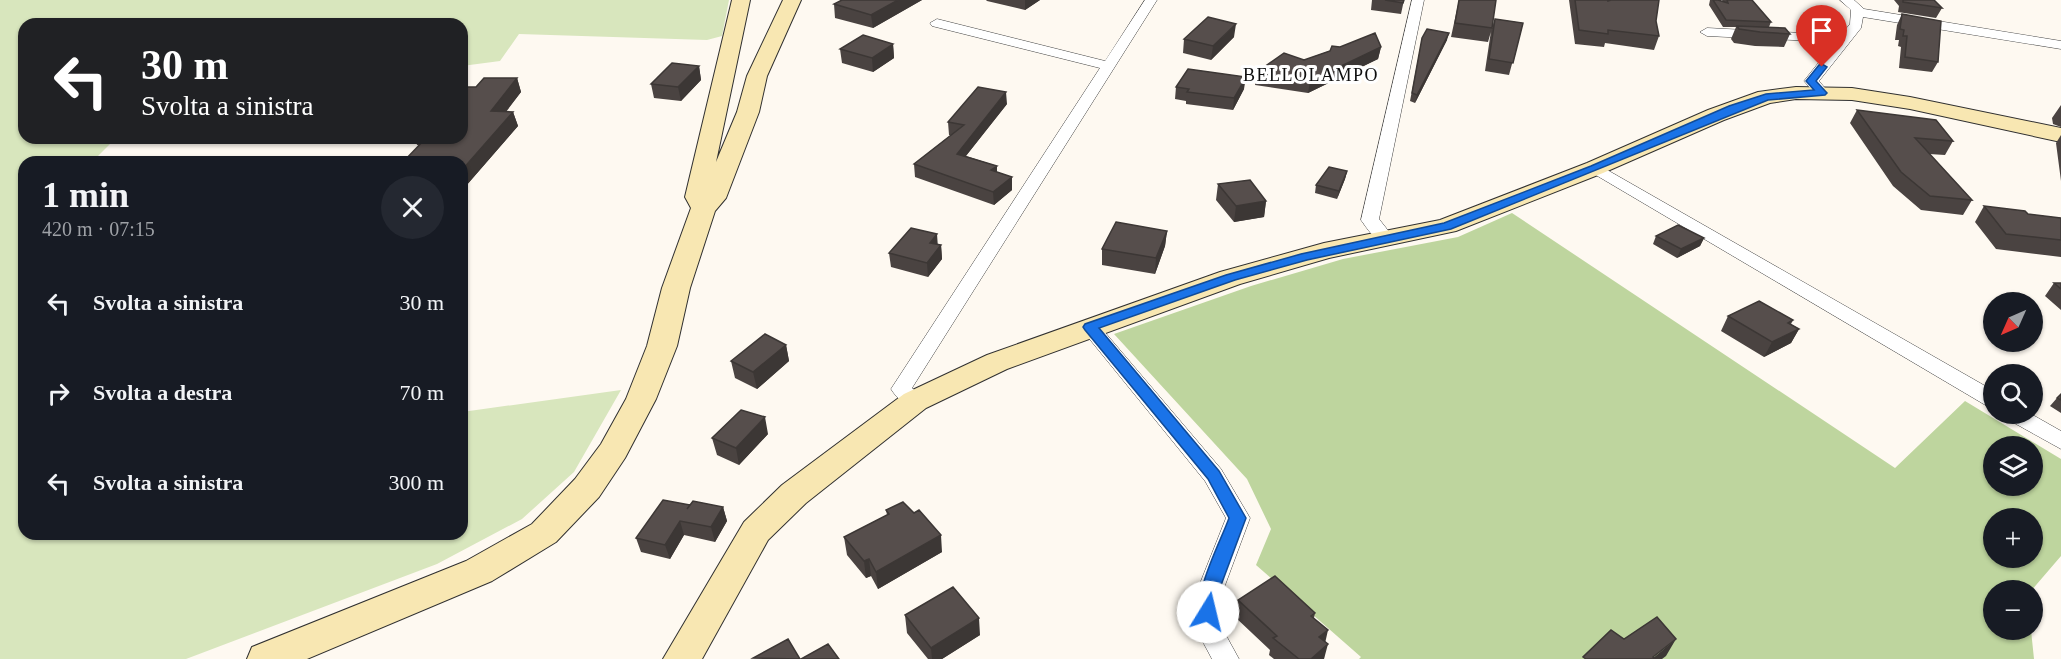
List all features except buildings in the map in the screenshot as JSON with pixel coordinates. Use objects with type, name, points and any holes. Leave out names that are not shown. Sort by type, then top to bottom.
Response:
[{"type":"main road","points":[[703,208],[697,197],[741,0]]},
{"type":"main road","points":[[266,659],[479,571],[544,533],[586,488],[614,450],[641,399],[662,346],[676,288],[703,208],[714,198],[748,112],[757,76],[792,0]]},
{"type":"main road","points":[[682,659],[756,531],[794,494],[915,401],[998,362],[1090,327],[1230,278],[1324,251],[1447,226],[1595,168],[1716,115],[1766,97],[1822,93],[1852,94],[1910,103],[2061,135]]},
{"type":"street","points":[[1385,238],[1370,220],[1418,0]]},
{"type":"street","points":[[1822,93],[1811,81],[1856,25],[1858,9],[1846,0]]},
{"type":"street","points":[[915,401],[901,389],[1109,66],[1145,2]]},
{"type":"street","points":[[1857,12],[2061,45]]},
{"type":"street","points":[[937,22],[1109,66]]},
{"type":"street","points":[[1707,32],[1845,39]]},
{"type":"street","points":[[1595,168],[1983,395]]},
{"type":"street","points":[[1090,327],[1213,475],[1238,518],[1208,596],[1209,629],[1226,659]]},
{"type":"street","points":[[2032,424],[2061,441]]},
{"type":"green space","points":[[0,0],[729,0],[722,36],[707,40],[519,34],[500,61],[468,65],[468,18],[18,18],[18,144],[110,144],[98,156],[18,156],[18,540],[468,540],[468,411],[621,390],[574,472],[522,519],[437,564],[186,659],[0,659]]},
{"type":"green space","points":[[1512,213],[1895,468],[1965,401],[1983,412],[1983,424],[2003,424],[2023,436],[1983,436],[1983,496],[2043,496],[2043,448],[2061,459],[2061,556],[2040,580],[1983,580],[1983,640],[2032,640],[2034,659],[1359,659],[1361,657],[1256,565],[1271,529],[1247,479],[1114,334],[1251,286],[1343,259],[1458,237]]},
{"type":"district","name":"BELLOLAMPO","points":[[1311,75]]},
{"type":"route","points":[[1208,612],[1208,596],[1238,518],[1213,475],[1090,327],[1230,278],[1305,256],[1447,226],[1502,206],[1716,115],[1766,97],[1796,93],[1822,93],[1811,81],[1822,67]]}]
